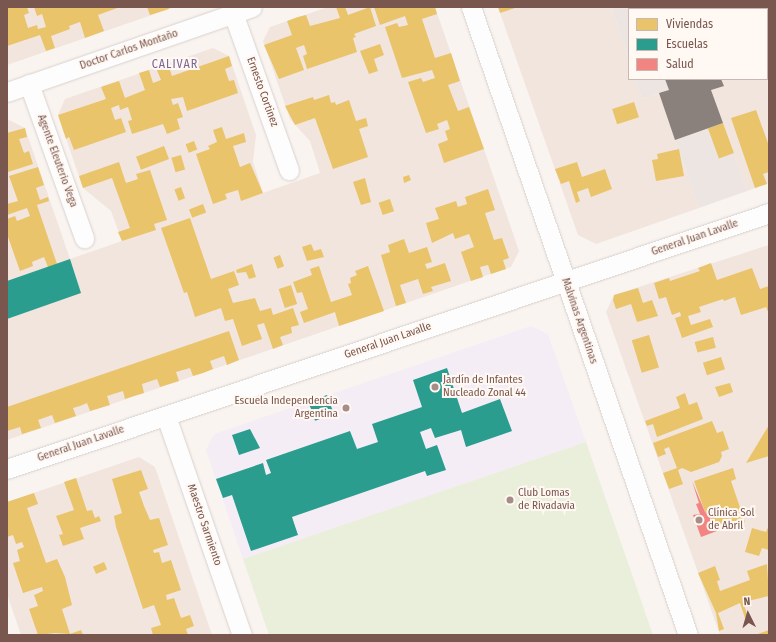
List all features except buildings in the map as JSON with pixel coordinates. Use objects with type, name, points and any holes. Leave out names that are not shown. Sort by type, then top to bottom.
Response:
[{"type":"street","name":"Doctor Carlos Montaño","points":[[7,92],[252,7]]},
{"type":"street","name":"Malvinas Argentinas","points":[[471,7],[688,635]]},
{"type":"street","name":"Ernesto Cortinez","points":[[234,13],[289,170]]},
{"type":"street","name":"Agente Eleuterio Vega","points":[[29,84],[84,238]]},
{"type":"street","name":"General Juan Lavalle","points":[[7,469],[769,213]]},
{"type":"street","name":"Maestro Sarmiento","points":[[166,416],[242,635]]},
{"type":"shaded area","points":[[7,7],[175,7],[7,65]]},
{"type":"shaded area","points":[[328,7],[435,7],[519,251],[511,267],[7,440],[7,119],[25,128],[70,259],[122,241],[111,211],[83,188],[58,115],[65,99],[213,48],[229,56],[256,135],[253,162],[263,193],[320,173],[310,141],[290,119],[263,41],[270,27]]},
{"type":"shaded area","points":[[498,7],[611,7],[628,57],[628,80],[635,80],[642,99],[659,93],[699,208],[596,244],[578,235]]},
{"type":"shaded area","points":[[611,7],[682,7],[628,8],[628,57]]},
{"type":"shaded area","points":[[682,7],[769,7],[769,183],[747,191],[707,80],[768,80],[768,8]]},
{"type":"shaded area","points":[[635,80],[707,80],[747,191],[699,208],[659,93],[642,99]]},
{"type":"shaded area","points":[[769,245],[769,635],[720,635],[606,312],[614,295]]},
{"type":"shaded area","name":"Escuela Independencia Argentina","points":[[531,326],[548,334],[586,442],[243,559],[206,450],[214,434]]},
{"type":"shaded area","points":[[139,457],[155,467],[212,635],[21,635],[7,594],[7,502]]},
{"type":"green space","name":"Club Lomas de Rivadavia","points":[[586,442],[653,635],[269,635],[243,559]]},
{"type":"place","name":"Jardín de Infantes Nucleado Zonal 44","points":[[435,387]]},
{"type":"place","name":"Escuela Independencia Argentina","points":[[346,408]]},
{"type":"place","name":"Club Lomas de Rivadavia","points":[[510,500]]},
{"type":"place","name":"Clínica Sol de Abril","points":[[699,520]]},
{"type":"district","name":"CALIVAR","points":[[175,65]]}]
